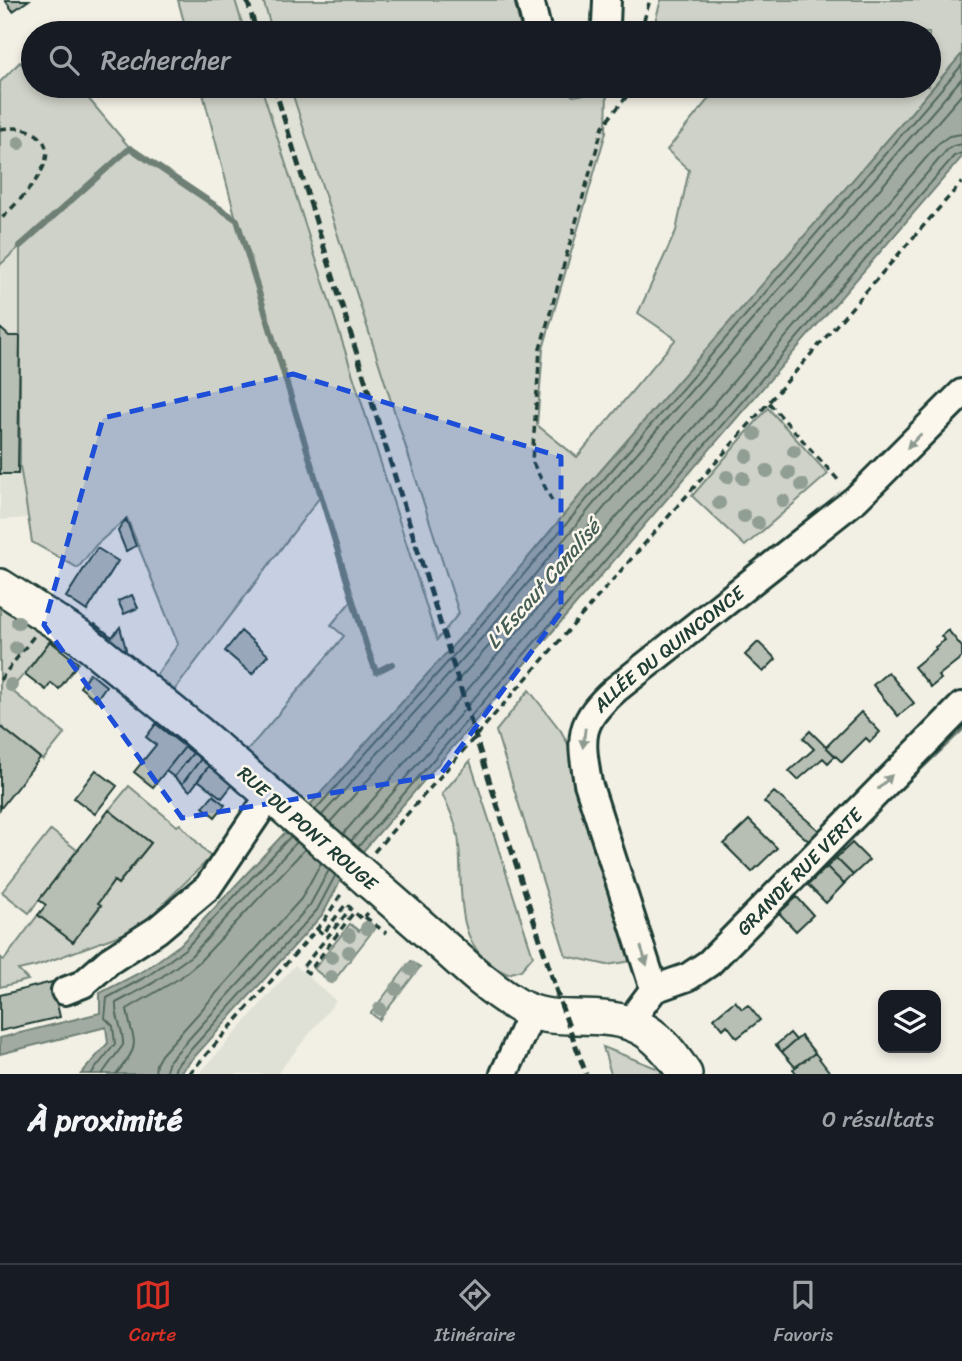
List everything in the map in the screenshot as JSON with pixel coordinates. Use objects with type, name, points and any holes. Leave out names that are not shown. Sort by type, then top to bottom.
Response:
[{"type":"main road","name":"RUE DU PONT ROUGE","points":[[0,586],[81,638],[195,731],[279,802],[367,887],[492,989],[531,1012],[555,1017],[617,1020],[633,1024]]},
{"type":"main road","points":[[633,1024],[653,1034],[671,1053],[685,1074]]},
{"type":"street","points":[[530,0],[535,21]]},
{"type":"street","points":[[606,21],[607,0]]},
{"type":"street","name":"ALLÉE DU QUINCONCE","points":[[654,989],[588,783],[583,752],[585,726],[591,714],[616,689],[856,499],[962,393]]},
{"type":"street","name":"GRANDE RUE VERTE","points":[[654,989],[688,977],[709,963],[962,706]]},
{"type":"street","points":[[65,991],[83,984],[109,961],[157,930],[208,887],[279,802]]},
{"type":"street","points":[[633,1024],[639,1009],[654,989]]},
{"type":"street","points":[[504,1074],[531,1012]]},
{"type":"path","points":[[644,21],[650,0]]},
{"type":"path","points":[[552,501],[532,461],[540,349],[603,126],[625,98]]},
{"type":"path","points":[[0,130],[9,127],[28,130],[39,136],[46,146],[46,159],[39,176],[0,220]]},
{"type":"path","points":[[189,1074],[317,929],[367,887],[769,403],[962,182]]},
{"type":"path","points":[[769,403],[856,499]]},
{"type":"path","points":[[0,680],[48,617]]},
{"type":"path","points":[[317,929],[323,934],[346,904],[351,908],[303,968],[308,972],[354,912],[362,919],[367,887]]},
{"type":"path","points":[[367,887],[396,941]]},
{"type":"highlighted area","points":[[293,374],[561,457],[561,612],[440,775],[182,818],[44,625],[103,418]]},
{"type":"shaded area","points":[[178,0],[235,0],[241,21],[184,21]]},
{"type":"shaded area","points":[[235,0],[263,0],[269,21],[241,21]]},
{"type":"shaded area","points":[[263,0],[514,0],[519,21],[269,21]]},
{"type":"shaded area","points":[[661,0],[962,0],[962,54],[941,78],[941,21],[655,21]]},
{"type":"shaded area","points":[[20,62],[21,98],[88,98],[130,148],[236,219],[204,98],[265,98],[437,640],[459,613],[294,98],[607,98],[606,132],[543,349],[537,425],[577,457],[676,339],[638,313],[676,231],[689,170],[667,150],[709,98],[924,98],[598,474],[476,620],[310,805],[246,752],[344,636],[331,625],[352,600],[320,497],[173,692],[155,677],[178,644],[127,518],[96,545],[78,568],[32,542],[20,466],[20,246],[0,265],[0,82]]},
{"type":"shaded area","points":[[265,98],[294,98],[459,613],[436,641]]},
{"type":"shaded area","points":[[20,246],[20,465],[28,518],[0,520],[0,265]]},
{"type":"shaded area","points":[[768,408],[828,474],[745,546],[692,496]]},
{"type":"shaded area","points":[[0,606],[51,640],[11,690],[65,733],[43,760],[0,726]]},
{"type":"shaded area","points":[[529,690],[561,731],[575,757],[632,961],[607,965],[566,956],[496,731]]},
{"type":"shaded area","points":[[470,761],[533,956],[521,970],[508,974],[491,965],[478,952],[470,938],[462,909],[458,838],[442,794]]},
{"type":"shaded area","points":[[129,786],[177,826],[180,824],[211,857],[139,928],[36,966],[18,970],[28,980],[0,987],[0,957],[4,960],[38,915],[73,941],[101,906],[98,903],[114,881],[118,884],[151,843],[109,810]]},
{"type":"shaded area","points":[[51,830],[77,850],[29,913],[2,892]]},
{"type":"shaded area","points":[[367,921],[375,928],[332,983],[314,969],[350,924],[359,931]]},
{"type":"shaded area","points":[[411,961],[420,967],[379,1020],[371,1013]]},
{"type":"shaded area","points":[[295,965],[336,1001],[277,1074],[199,1074]]},
{"type":"shaded area","points":[[603,1047],[664,1071],[665,1074],[611,1074]]},
{"type":"water","name":"L'Escaut Canalisé","points":[[962,54],[962,157],[345,872],[323,914],[179,1074],[81,1074],[108,1043],[106,1027],[0,1054],[0,1038],[100,1013],[100,993],[145,970],[181,944],[476,620],[598,474],[924,98],[941,98],[941,78]]},
{"type":"building","points":[[5,0],[29,0],[13,11]]},
{"type":"building","points":[[0,328],[9,336],[20,336],[18,474],[0,474]]},
{"type":"building","points":[[126,519],[136,546],[126,551],[118,531]]},
{"type":"building","points":[[97,548],[118,561],[87,611],[66,597]]},
{"type":"building","points":[[132,595],[138,608],[124,614],[118,601]]},
{"type":"building","points":[[95,624],[112,637],[120,627],[126,649],[123,653],[91,629]]},
{"type":"building","points":[[948,630],[962,647],[962,657],[938,676],[941,679],[931,687],[914,667],[945,640],[941,636]]},
{"type":"building","points":[[241,631],[268,655],[252,674],[225,651]]},
{"type":"building","points":[[50,641],[78,663],[59,689],[51,683],[46,690],[25,674]]},
{"type":"building","points":[[758,642],[776,659],[763,672],[745,655]]},
{"type":"building","points":[[888,672],[914,703],[898,716],[873,685]]},
{"type":"building","points":[[90,673],[106,686],[96,700],[80,687]]},
{"type":"building","points":[[861,712],[880,732],[870,742],[866,738],[842,762],[826,747]]},
{"type":"building","points":[[156,724],[185,747],[153,787],[134,772],[156,745],[146,737]]},
{"type":"building","points":[[0,726],[40,758],[0,809]]},
{"type":"building","points":[[810,731],[835,756],[828,763],[823,758],[798,780],[789,771],[814,749],[803,738]]},
{"type":"building","points":[[185,747],[193,753],[174,777],[166,771]]},
{"type":"building","points":[[193,753],[201,759],[182,784],[174,777]]},
{"type":"building","points":[[201,759],[209,766],[190,791],[182,784]]},
{"type":"building","points":[[209,766],[233,784],[222,798],[198,780]]},
{"type":"building","points":[[96,770],[117,786],[95,814],[74,798]]},
{"type":"building","points":[[774,792],[821,832],[811,843],[764,802]]},
{"type":"building","points":[[213,795],[225,805],[215,817],[203,807]]},
{"type":"building","points":[[109,810],[151,843],[118,884],[114,881],[98,903],[101,905],[73,942],[38,915],[46,905],[39,900]]},
{"type":"building","points":[[749,820],[777,848],[752,872],[724,844]]},
{"type":"building","points":[[852,843],[869,860],[853,875],[836,858]]},
{"type":"building","points":[[836,858],[853,875],[844,884],[827,867]]},
{"type":"building","points":[[827,867],[844,884],[826,903],[808,885]]},
{"type":"building","points":[[797,897],[813,915],[796,931],[779,913]]},
{"type":"building","points":[[52,982],[60,1017],[0,1031],[0,995]]},
{"type":"building","points":[[735,1001],[742,1009],[748,1005],[760,1020],[737,1038],[727,1025],[723,1029],[714,1018]]},
{"type":"building","points":[[790,1033],[796,1040],[782,1052],[776,1045]]},
{"type":"building","points":[[801,1036],[815,1053],[795,1067],[782,1052]]},
{"type":"building","points":[[815,1053],[831,1074],[797,1074],[793,1069]]},
{"type":"waterway","points":[[20,246],[130,148],[237,220],[367,647],[376,672],[392,664]]},
{"type":"waterway","points":[[895,792],[962,728]]},
{"type":"railway","points":[[247,0],[253,21]]},
{"type":"railway","points":[[278,98],[479,748],[560,1002],[586,1074]]}]
